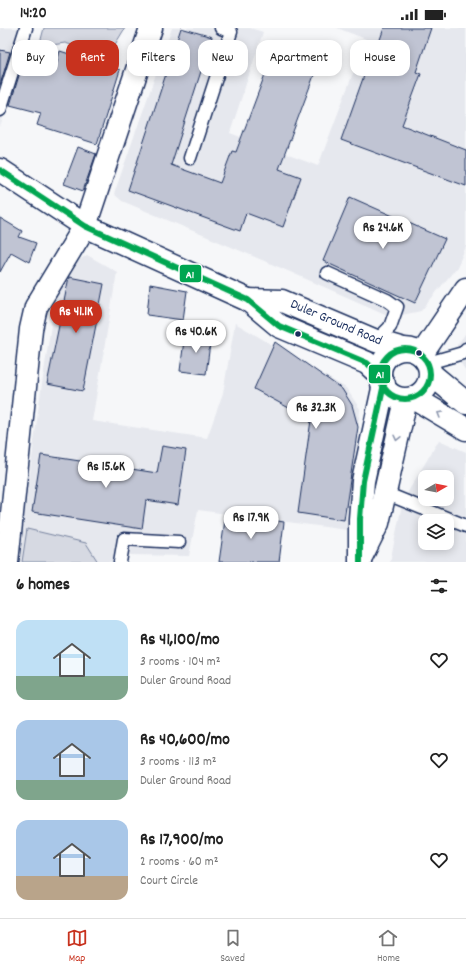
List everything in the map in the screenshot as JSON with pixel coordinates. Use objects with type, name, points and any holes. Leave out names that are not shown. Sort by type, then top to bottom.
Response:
[{"type":"main road","points":[[7,562],[31,329],[36,307],[85,226],[151,28]]},
{"type":"main road","name":"Duler Ground Road","points":[[0,170],[85,226],[248,300],[279,326],[367,363],[382,380]]},
{"type":"main road","points":[[360,560],[378,523],[410,399],[425,391],[427,364],[466,289]]},
{"type":"main road","name":"Duler Ground Road","points":[[248,300],[282,301],[376,341],[400,348]]},
{"type":"main road","points":[[360,560],[360,519],[363,482],[382,380],[382,363],[389,354],[400,348],[412,348],[466,403]]},
{"type":"main road","points":[[382,380],[390,395],[410,399],[466,429]]},
{"type":"lane","points":[[0,110],[26,28]]},
{"type":"lane","points":[[190,158],[231,32],[220,28]]},
{"type":"lane","points":[[327,273],[387,300],[397,307],[390,327],[376,341]]},
{"type":"lane","points":[[427,364],[465,352]]},
{"type":"lane","points":[[385,493],[466,526]]},
{"type":"lane","points":[[120,562],[124,539],[179,542]]},
{"type":"shaded area","points":[[0,28],[32,28],[28,40],[12,40],[12,76],[16,76],[0,127]]},
{"type":"shaded area","points":[[44,28],[125,28],[118,40],[66,40],[66,43],[58,44],[58,40],[41,40]]},
{"type":"shaded area","points":[[172,28],[250,28],[263,32],[260,40],[256,40],[256,53],[230,133],[318,166],[352,76],[410,76],[410,40],[366,40],[337,28],[466,28],[466,247],[457,267],[421,311],[392,317],[288,271],[122,201],[114,194],[155,76],[190,76],[190,40],[168,40]]},
{"type":"shaded area","points":[[87,255],[117,272],[92,421],[207,438],[223,393],[235,323],[346,388],[360,409],[347,530],[198,510],[189,556],[128,555],[126,562],[18,562],[39,404],[59,273]]},
{"type":"shaded area","points":[[466,333],[466,371],[455,355],[457,345]]},
{"type":"shaded area","points":[[439,440],[466,452],[466,562],[390,562],[403,500],[418,475],[418,506],[454,506],[454,470],[421,470]]},
{"type":"shaded area","points":[[27,529],[86,543],[98,562],[22,562]]},
{"type":"building","points":[[181,28],[212,37],[211,40],[198,40],[198,76],[200,76],[171,165],[220,183],[232,151],[236,152],[264,76],[314,76],[279,169],[301,177],[283,227],[246,213],[240,231],[128,190],[165,76],[190,76],[190,40],[177,40]]},
{"type":"building","points":[[384,28],[431,28],[416,72],[421,74],[402,125],[466,150],[466,186],[341,140],[364,76],[410,76],[410,40],[380,40]]},
{"type":"building","points":[[0,50],[10,52],[0,85]]},
{"type":"building","points":[[60,51],[66,53],[66,76],[118,76],[97,144],[37,125],[41,113],[10,105],[19,76],[58,76],[58,58]]},
{"type":"building","points":[[78,147],[96,154],[83,191],[64,184]]},
{"type":"building","points":[[350,197],[445,239],[415,303],[323,261]]},
{"type":"building","points":[[0,218],[22,231],[19,237],[36,243],[29,262],[11,252],[0,272]]},
{"type":"building","points":[[69,277],[104,284],[83,391],[47,384]]},
{"type":"building","points":[[150,284],[187,291],[183,320],[147,315]]},
{"type":"building","points":[[185,333],[211,336],[206,374],[180,371]]},
{"type":"building","points":[[275,342],[342,389],[352,405],[358,427],[344,520],[298,513],[311,420],[254,389]]},
{"type":"building","points":[[162,446],[186,450],[178,505],[146,500],[142,529],[32,512],[41,455],[157,473]]},
{"type":"building","points":[[226,513],[284,522],[279,562],[219,562]]},
{"type":"transit line","name":"A1","points":[[0,170],[85,226],[248,300],[279,326],[367,363],[380,375]]},
{"type":"transit line","name":"A1","points":[[400,349],[410,349],[423,356],[430,369],[430,374],[430,379],[423,392],[410,399],[400,399],[391,395],[384,388],[380,379],[380,369],[384,360],[391,353],[400,349]]},
{"type":"transit line","name":"A1","points":[[360,562],[360,519],[363,481],[384,384]]}]
